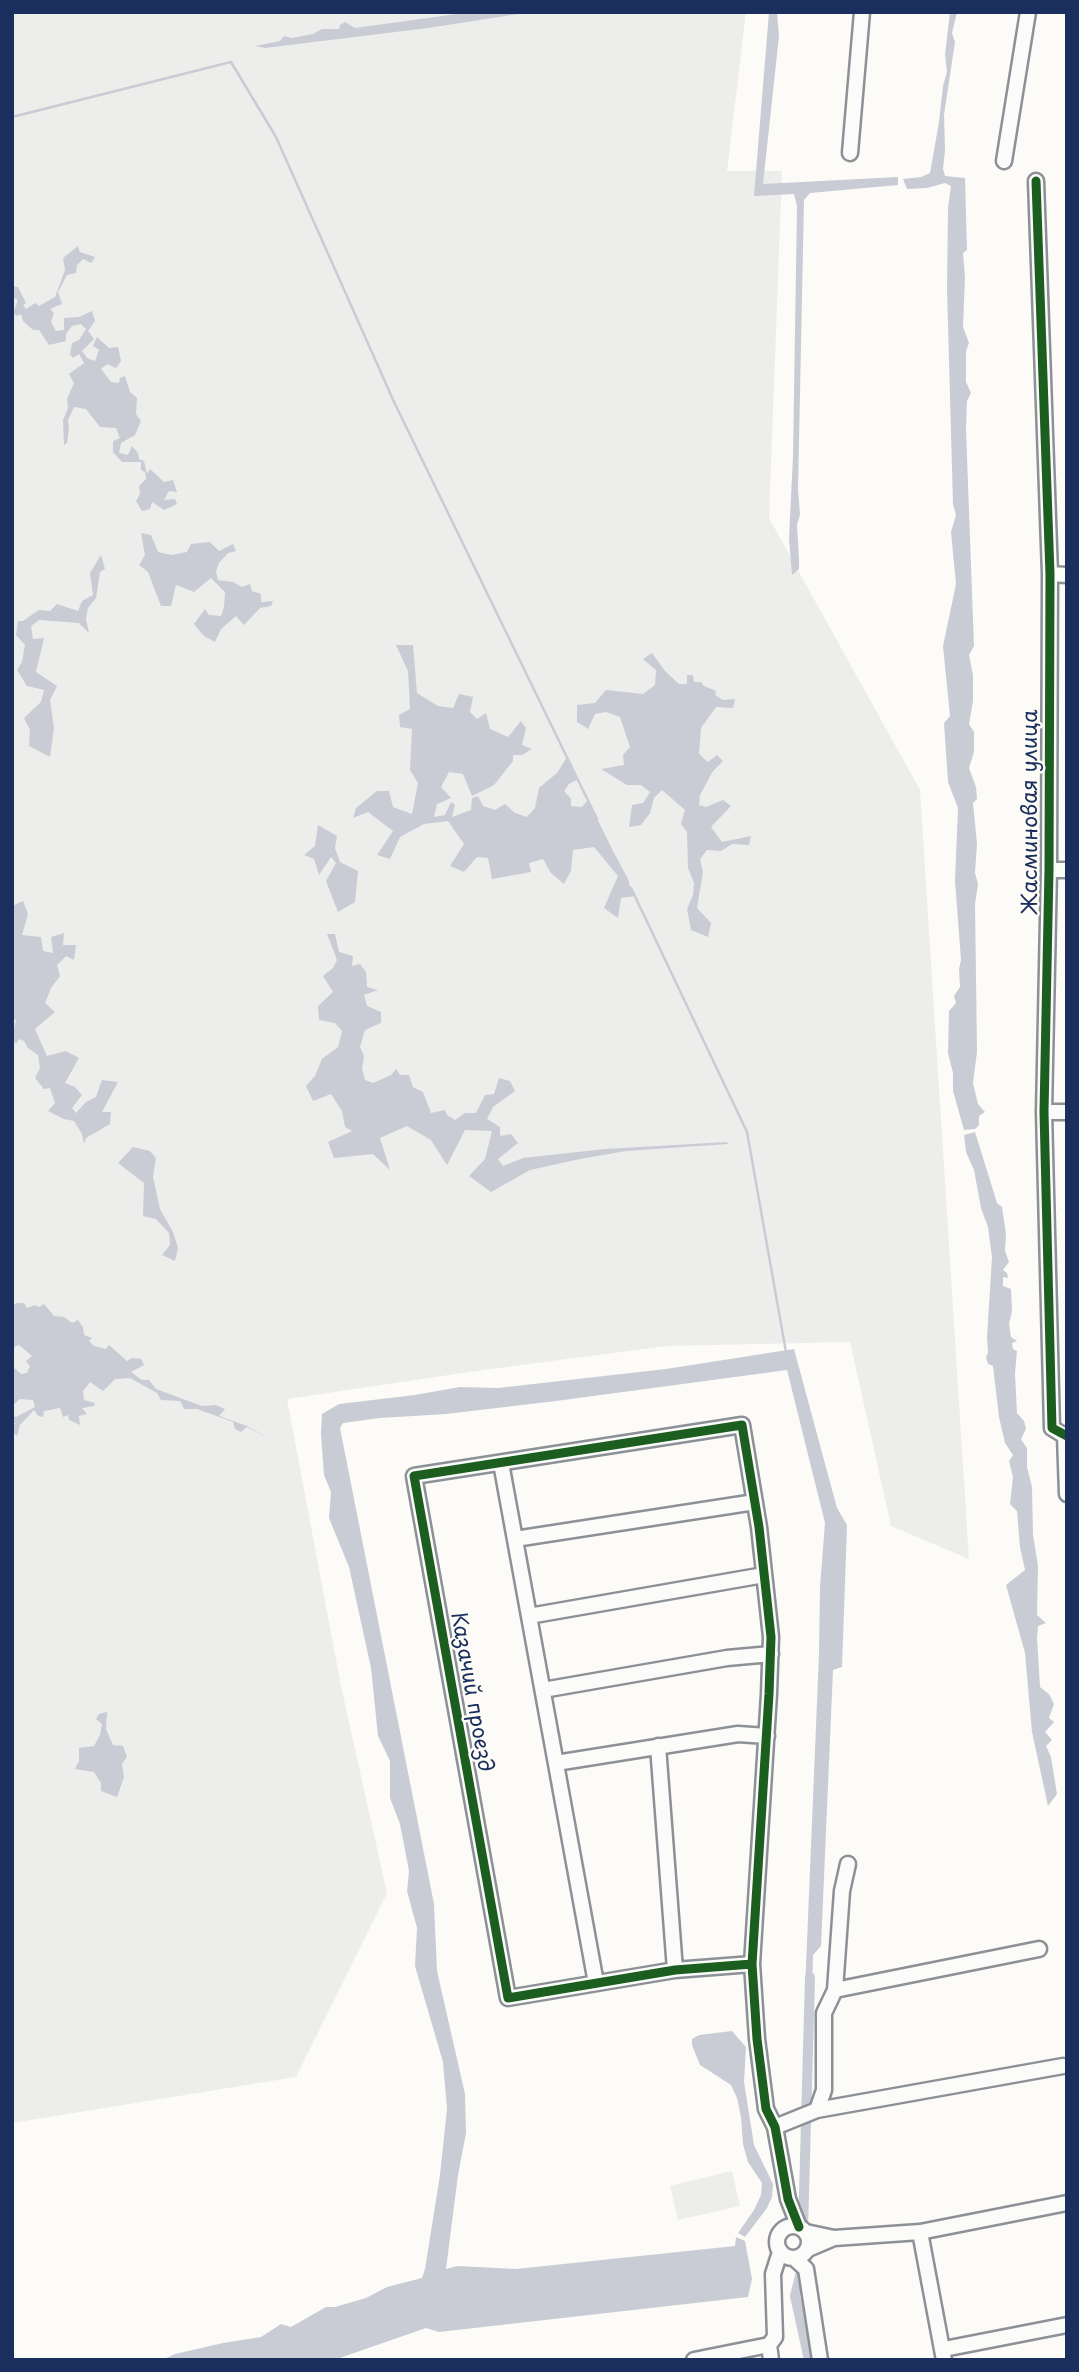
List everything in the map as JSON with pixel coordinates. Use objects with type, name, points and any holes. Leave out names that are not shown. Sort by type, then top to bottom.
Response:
[{"type":"street","points":[[850,153],[862,12]]},
{"type":"street","points":[[1004,161],[1028,12]]},
{"type":"street","name":"Жасминовая улица","points":[[1036,181],[1050,575],[1049,870],[1044,1112],[1052,1428],[1066,1436],[1067,1494]]},
{"type":"street","points":[[1050,575],[1067,575]]},
{"type":"street","points":[[1049,870],[1067,870]]},
{"type":"street","points":[[1044,1112],[1067,1112]]},
{"type":"street","name":"Казачий проезд","points":[[752,1964],[674,1970],[508,1998],[414,1476],[742,1425],[755,1502]]},
{"type":"street","points":[[501,1463],[596,1983]]},
{"type":"street","points":[[515,1539],[755,1502],[771,1654],[752,1964],[757,2039],[766,2109],[775,2127],[788,2199],[803,2230],[809,2240],[805,2254],[795,2259],[787,2258],[780,2252],[778,2236],[783,2229],[791,2226],[803,2230],[834,2238],[920,2232],[1067,2203]]},
{"type":"street","points":[[529,1616],[764,1575]]},
{"type":"street","points":[[542,1690],[727,1658],[771,1654]]},
{"type":"street","points":[[556,1763],[738,1734],[766,1736]]},
{"type":"street","points":[[659,1746],[674,1970]]},
{"type":"street","points":[[817,2110],[824,2090],[824,2013],[835,1990],[842,1891],[848,1864]]},
{"type":"street","points":[[835,1990],[1038,1949]]},
{"type":"street","points":[[775,2127],[817,2110],[1063,2066]]},
{"type":"street","points":[[783,2229],[783,2212],[788,2199]]},
{"type":"street","points":[[920,2232],[944,2354],[1067,2325]]},
{"type":"street","points":[[808,2249],[834,2238]]},
{"type":"street","points":[[694,2360],[769,2344],[775,2336],[773,2274],[780,2252]]},
{"type":"street","points":[[795,2259],[806,2269],[820,2360]]},
{"type":"street","points":[[769,2344],[771,2360]]},
{"type":"shaded area","points":[[12,12],[746,12],[727,171],[782,171],[769,518],[920,790],[969,1559],[891,1526],[850,1342],[667,1346],[287,1399],[341,1686],[387,1893],[296,2077],[12,2123]]},
{"type":"shaded area","points":[[471,12],[531,12],[428,28],[265,48],[255,46],[280,41],[284,36],[292,38],[313,34],[322,29],[339,29],[345,22],[355,28]]},
{"type":"shaded area","points":[[769,12],[777,12],[779,36],[763,184],[898,177],[898,185],[810,193],[804,200],[798,490],[800,514],[797,525],[799,569],[792,575],[789,539],[797,206],[794,194],[754,196]]},
{"type":"shaded area","points":[[950,12],[957,12],[952,33],[955,42],[944,115],[943,169],[945,176],[965,178],[967,250],[963,253],[963,327],[969,343],[966,351],[966,382],[971,393],[967,401],[966,430],[974,646],[969,655],[973,675],[973,701],[969,724],[974,732],[974,752],[969,768],[977,799],[973,803],[977,844],[975,873],[978,884],[975,904],[977,1052],[973,1083],[978,1104],[985,1112],[979,1116],[979,1125],[975,1129],[964,1130],[953,1091],[953,1073],[948,1053],[949,1011],[956,1003],[954,996],[960,987],[961,960],[955,881],[958,808],[948,782],[944,723],[950,716],[943,646],[956,584],[951,532],[956,515],[953,504],[947,289],[948,208],[951,186],[945,183],[927,188],[907,189],[903,179],[930,173],[947,72],[945,55]]},
{"type":"shaded area","points":[[78,246],[80,252],[95,257],[91,263],[83,259],[77,265],[76,273],[67,275],[58,292],[62,304],[50,309],[54,313],[51,322],[56,331],[64,330],[64,318],[79,317],[92,311],[95,321],[88,331],[94,339],[82,351],[87,358],[95,361],[99,350],[93,346],[97,337],[109,348],[118,347],[121,361],[116,368],[107,364],[101,369],[111,382],[119,383],[120,378],[125,376],[130,392],[137,398],[136,414],[141,421],[135,435],[121,443],[119,453],[128,455],[132,446],[139,459],[144,461],[147,474],[150,469],[164,482],[173,480],[177,492],[169,491],[164,500],[175,499],[177,504],[164,510],[152,502],[150,509],[142,511],[136,501],[140,494],[139,486],[146,479],[145,472],[141,470],[141,462],[122,462],[113,452],[113,441],[120,438],[116,428],[100,427],[86,409],[74,407],[68,420],[67,443],[64,445],[63,420],[68,408],[67,399],[74,383],[69,374],[84,363],[79,354],[73,358],[70,354],[72,343],[79,340],[86,329],[81,324],[72,326],[66,334],[66,341],[49,345],[39,330],[33,330],[23,321],[21,314],[17,316],[13,313],[18,300],[12,297],[12,286],[18,287],[26,309],[35,303],[39,306],[55,297],[65,270],[63,258]]},
{"type":"shaded area","points":[[141,533],[151,535],[158,552],[171,555],[187,552],[191,544],[210,542],[219,551],[233,544],[236,551],[228,553],[219,563],[216,571],[218,580],[233,582],[242,587],[250,584],[252,591],[261,594],[261,602],[273,601],[271,606],[260,608],[244,625],[236,616],[221,629],[215,642],[204,636],[194,624],[205,609],[209,615],[221,616],[225,592],[211,578],[194,592],[176,585],[171,606],[161,606],[148,572],[139,565],[145,555]]},
{"type":"shaded area","points":[[101,555],[105,569],[100,572],[96,598],[88,608],[86,619],[89,633],[79,623],[39,620],[31,626],[33,639],[44,638],[36,672],[57,686],[50,700],[54,728],[50,757],[29,746],[30,730],[24,718],[41,702],[44,690],[27,686],[17,670],[22,662],[25,645],[16,635],[18,621],[23,621],[39,610],[50,611],[57,604],[78,611],[82,601],[93,595],[90,573]]},
{"type":"shaded area","points":[[396,645],[413,645],[417,693],[438,706],[453,708],[459,694],[473,697],[470,712],[477,719],[486,713],[490,729],[508,737],[521,721],[526,728],[522,745],[532,749],[522,755],[513,755],[513,761],[494,785],[472,796],[463,774],[449,772],[441,787],[451,798],[437,804],[434,817],[445,815],[451,802],[455,805],[452,817],[471,810],[472,798],[478,796],[483,806],[495,810],[505,804],[515,813],[527,817],[535,808],[539,788],[557,773],[567,757],[578,779],[564,791],[571,799],[571,806],[582,807],[588,800],[635,896],[621,898],[618,918],[604,908],[618,876],[594,847],[573,850],[571,871],[564,884],[551,873],[543,859],[529,863],[531,872],[492,879],[488,858],[477,857],[464,872],[450,866],[464,844],[448,821],[424,824],[400,837],[390,859],[377,855],[393,831],[368,812],[353,818],[356,808],[377,791],[389,791],[393,807],[412,814],[418,783],[410,770],[412,729],[400,727],[399,715],[410,709],[408,671]]},
{"type":"shaded area","points":[[652,653],[679,684],[687,684],[687,675],[693,675],[694,682],[701,682],[716,691],[715,695],[723,700],[735,699],[733,708],[716,707],[701,728],[699,754],[708,762],[717,755],[723,761],[713,771],[700,795],[699,805],[706,807],[723,800],[731,806],[711,827],[722,842],[751,836],[749,845],[732,844],[721,851],[707,850],[700,859],[703,872],[697,908],[711,923],[708,937],[691,930],[687,909],[693,895],[694,883],[688,868],[687,832],[681,824],[685,810],[662,790],[654,798],[650,813],[641,825],[629,827],[632,805],[643,803],[650,792],[641,785],[627,785],[601,769],[624,765],[623,755],[630,747],[620,717],[606,712],[595,714],[588,729],[577,722],[577,705],[595,703],[606,690],[643,694],[655,685],[656,670],[643,659]]},
{"type":"shaded area","points":[[318,825],[337,836],[335,848],[340,862],[358,871],[355,902],[338,912],[326,881],[336,863],[331,857],[319,875],[314,859],[304,855],[315,846]]},
{"type":"shaded area","points":[[23,901],[28,914],[22,935],[41,937],[43,951],[53,953],[51,937],[64,933],[63,945],[76,945],[74,960],[66,956],[57,965],[60,976],[45,1003],[55,1012],[35,1029],[47,1056],[66,1051],[79,1058],[65,1083],[75,1087],[82,1095],[72,1108],[76,1113],[86,1102],[96,1097],[102,1080],[118,1082],[102,1112],[111,1112],[110,1124],[86,1138],[84,1144],[82,1134],[74,1121],[48,1111],[55,1103],[50,1088],[44,1089],[35,1078],[40,1068],[38,1055],[28,1048],[24,1041],[19,1039],[16,1044],[12,1038],[16,1020],[12,1018],[12,906]]},
{"type":"shaded area","points":[[327,934],[335,934],[339,952],[353,956],[352,966],[360,964],[366,972],[367,987],[378,990],[364,995],[367,1006],[381,1012],[381,1023],[365,1030],[360,1047],[364,1056],[362,1069],[365,1080],[373,1083],[391,1075],[396,1069],[400,1075],[409,1075],[413,1087],[423,1092],[431,1113],[445,1110],[447,1115],[455,1120],[465,1113],[476,1113],[485,1095],[494,1094],[499,1078],[510,1081],[515,1091],[493,1107],[487,1119],[500,1127],[500,1136],[511,1134],[518,1143],[498,1159],[503,1166],[523,1158],[605,1149],[728,1144],[626,1151],[580,1159],[530,1170],[491,1192],[469,1176],[485,1159],[492,1131],[465,1130],[447,1165],[431,1140],[407,1126],[380,1138],[390,1170],[373,1154],[334,1158],[328,1142],[352,1131],[345,1127],[342,1111],[331,1094],[313,1101],[306,1086],[315,1076],[322,1059],[338,1047],[342,1031],[335,1023],[319,1020],[318,1006],[333,992],[323,976],[333,968],[337,960]]},
{"type":"shaded area","points":[[975,1132],[997,1203],[1002,1207],[1006,1234],[1005,1251],[1009,1262],[1003,1270],[1008,1278],[1003,1277],[1003,1286],[1011,1289],[1012,1311],[1009,1324],[1011,1337],[1017,1341],[1012,1343],[1013,1349],[1017,1351],[1017,1413],[1024,1421],[1026,1429],[1021,1439],[1027,1448],[1027,1467],[1032,1487],[1033,1535],[1038,1566],[1037,1615],[1046,1623],[1038,1626],[1040,1687],[1049,1694],[1054,1704],[1049,1718],[1054,1722],[1045,1732],[1052,1740],[1046,1746],[1051,1757],[1057,1794],[1048,1806],[1032,1732],[1025,1653],[1006,1585],[1025,1570],[1017,1511],[1010,1504],[1013,1477],[1009,1461],[1013,1455],[1005,1443],[993,1366],[988,1364],[986,1357],[992,1257],[988,1227],[981,1208],[974,1170],[966,1152],[964,1135]]},
{"type":"shaded area","points":[[133,1147],[150,1151],[156,1158],[153,1177],[160,1209],[173,1232],[178,1248],[175,1261],[162,1255],[170,1245],[169,1233],[156,1219],[143,1216],[144,1183],[118,1163]]},
{"type":"shaded area","points":[[24,1303],[27,1308],[44,1304],[54,1316],[64,1317],[72,1323],[78,1320],[84,1335],[92,1338],[89,1341],[94,1346],[106,1349],[109,1345],[127,1361],[132,1358],[141,1359],[144,1365],[131,1372],[142,1380],[149,1380],[156,1389],[202,1406],[216,1405],[225,1409],[219,1416],[247,1426],[272,1440],[247,1427],[241,1432],[235,1429],[233,1422],[197,1409],[184,1409],[180,1401],[161,1400],[157,1393],[130,1378],[115,1379],[103,1391],[90,1382],[83,1391],[84,1400],[95,1403],[94,1406],[82,1408],[87,1414],[79,1416],[80,1425],[69,1420],[68,1415],[63,1417],[60,1408],[44,1411],[43,1417],[38,1416],[34,1410],[20,1425],[17,1436],[12,1431],[15,1423],[12,1422],[12,1416],[16,1417],[35,1407],[33,1400],[20,1399],[12,1406],[12,1366],[21,1374],[27,1373],[30,1366],[26,1361],[32,1356],[19,1345],[12,1348],[12,1306]]},
{"type":"shaded area","points":[[794,1349],[837,1508],[847,1525],[842,1667],[833,1670],[821,1946],[813,1955],[812,1991],[805,1990],[820,1587],[825,1523],[787,1370],[446,1414],[380,1418],[343,1423],[340,1428],[434,1904],[437,1971],[465,2094],[466,2133],[446,2269],[457,2266],[516,2269],[735,2246],[736,2237],[745,2241],[752,2279],[748,2297],[439,2332],[426,2328],[334,2360],[162,2360],[175,2354],[261,2337],[281,2324],[291,2327],[326,2307],[366,2298],[387,2287],[422,2278],[425,2269],[447,2109],[443,2062],[415,1966],[417,1928],[407,1891],[409,1871],[400,1824],[390,1798],[390,1761],[378,1736],[371,1668],[349,1567],[329,1518],[331,1492],[324,1475],[322,1414],[339,1404],[460,1387],[498,1388],[666,1369]]},
{"type":"shaded area","points":[[107,1712],[106,1729],[113,1745],[123,1746],[127,1757],[122,1764],[124,1777],[117,1797],[101,1791],[101,1783],[94,1772],[75,1769],[79,1761],[79,1748],[94,1746],[102,1724],[96,1719],[99,1714]]},
{"type":"shaded area","points":[[732,2031],[746,2047],[744,2082],[754,2145],[773,2184],[772,2197],[767,2208],[745,2237],[738,2233],[754,2210],[761,2195],[762,2183],[748,2162],[737,2098],[731,2085],[700,2065],[692,2045],[692,2039],[699,2035]]},
{"type":"shaded area","points":[[732,2171],[740,2206],[678,2220],[670,2186]]},
{"type":"waterway","points":[[12,117],[231,62],[276,137],[395,404],[597,819]]},
{"type":"waterway","points":[[615,857],[628,882]]},
{"type":"waterway","points":[[631,888],[747,1132],[786,1352]]},
{"type":"waterway","points":[[803,2230],[810,1977]]},
{"type":"waterway","points":[[803,2264],[795,2296],[809,2360]]},
{"type":"cycle path","points":[[1036,181],[1050,574],[1049,870],[1044,1112],[1052,1428],[1067,1436]]},
{"type":"cycle path","points":[[752,1964],[675,1970],[508,1998],[414,1476],[742,1425],[759,1527],[771,1637],[752,1964],[757,2039],[766,2109],[775,2127],[788,2199],[799,2227]]}]
